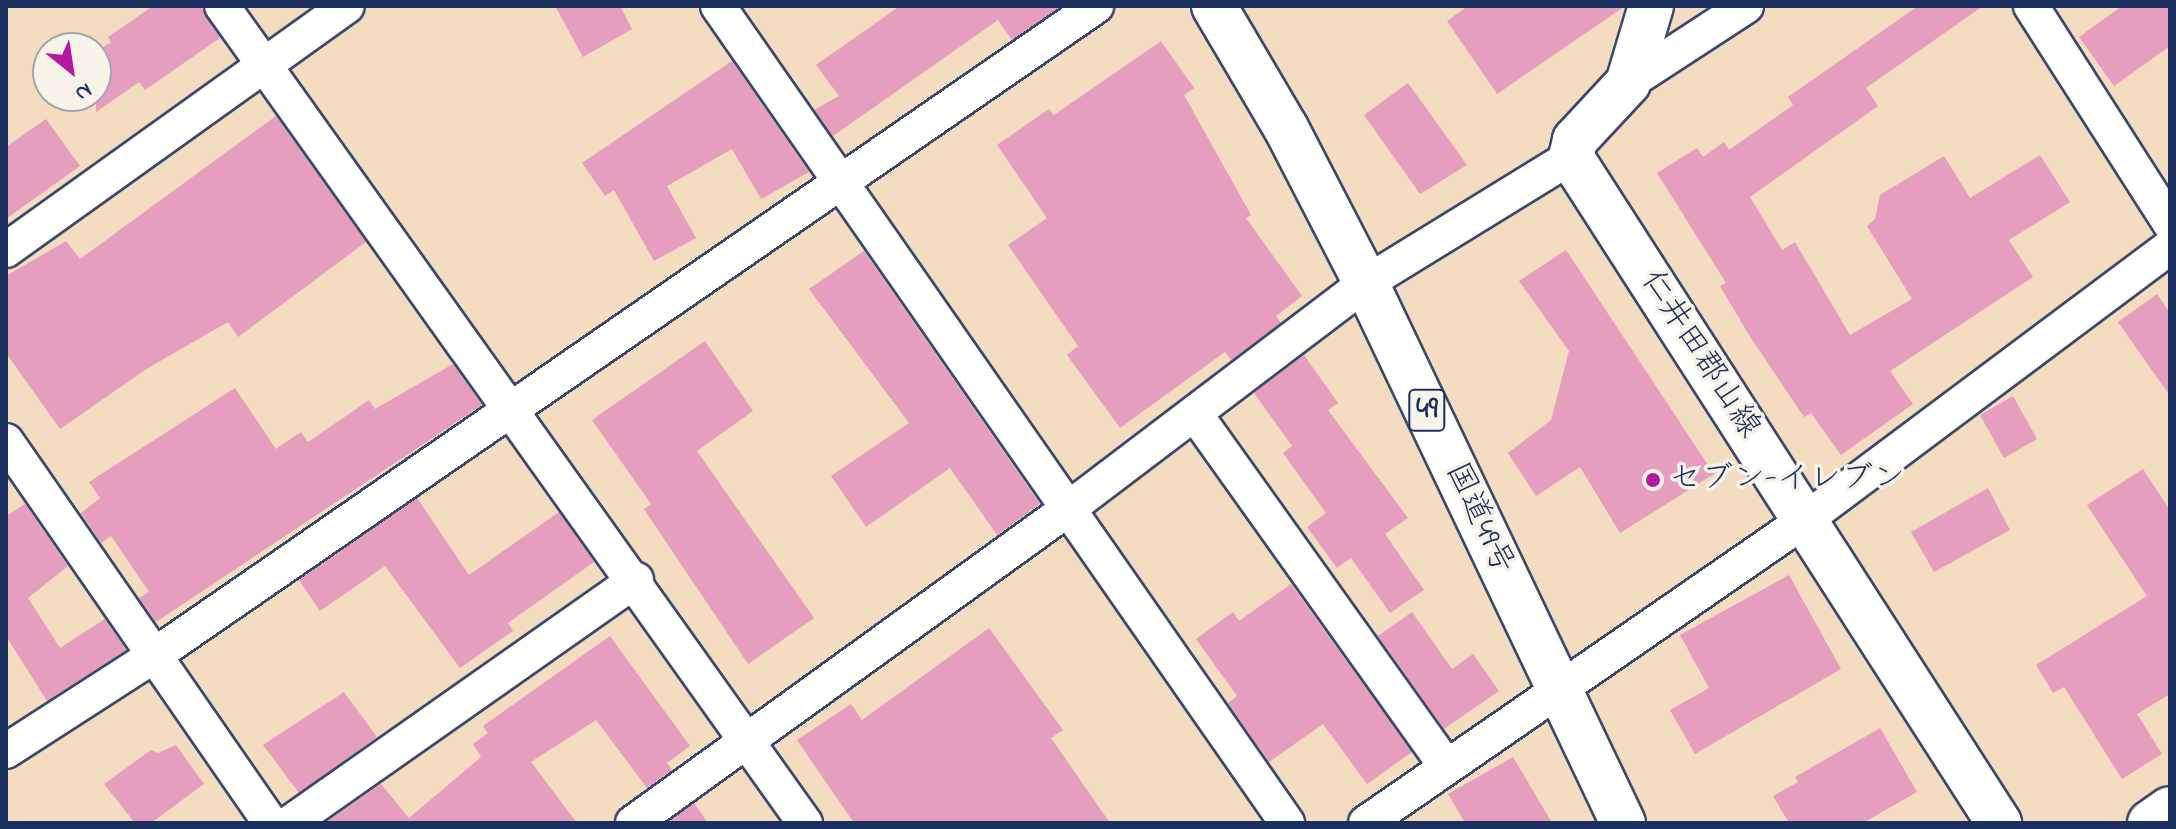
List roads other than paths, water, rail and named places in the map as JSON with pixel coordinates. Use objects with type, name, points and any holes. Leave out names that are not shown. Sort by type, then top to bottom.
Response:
[{"type":"main road","name":"国道49号","points":[[1214,6],[1286,128],[1366,283],[1623,823]]},
{"type":"main road","points":[[1571,157],[1575,140],[1628,83],[1651,6]]},
{"type":"main road","name":"仁井田郡山線","points":[[1571,157],[1999,823]]},
{"type":"street","points":[[222,6],[750,739],[805,823]]},
{"type":"street","points":[[6,250],[347,6]]},
{"type":"street","points":[[718,6],[1072,506],[1287,823]]},
{"type":"street","points":[[6,751],[152,657],[511,406],[1096,6]]},
{"type":"street","points":[[1628,83],[1746,6]]},
{"type":"street","points":[[2031,6],[2170,223]]},
{"type":"street","points":[[633,823],[1072,506],[1366,283],[1571,157]]},
{"type":"street","points":[[1366,823],[1558,686],[1805,520],[2170,247]]},
{"type":"street","points":[[1195,414],[1446,766]]},
{"type":"street","points":[[6,441],[152,657],[271,823]]},
{"type":"street","points":[[290,823],[636,580]]},
{"type":"place","name":"セブン-イレブン","points":[[1653,480]]}]
